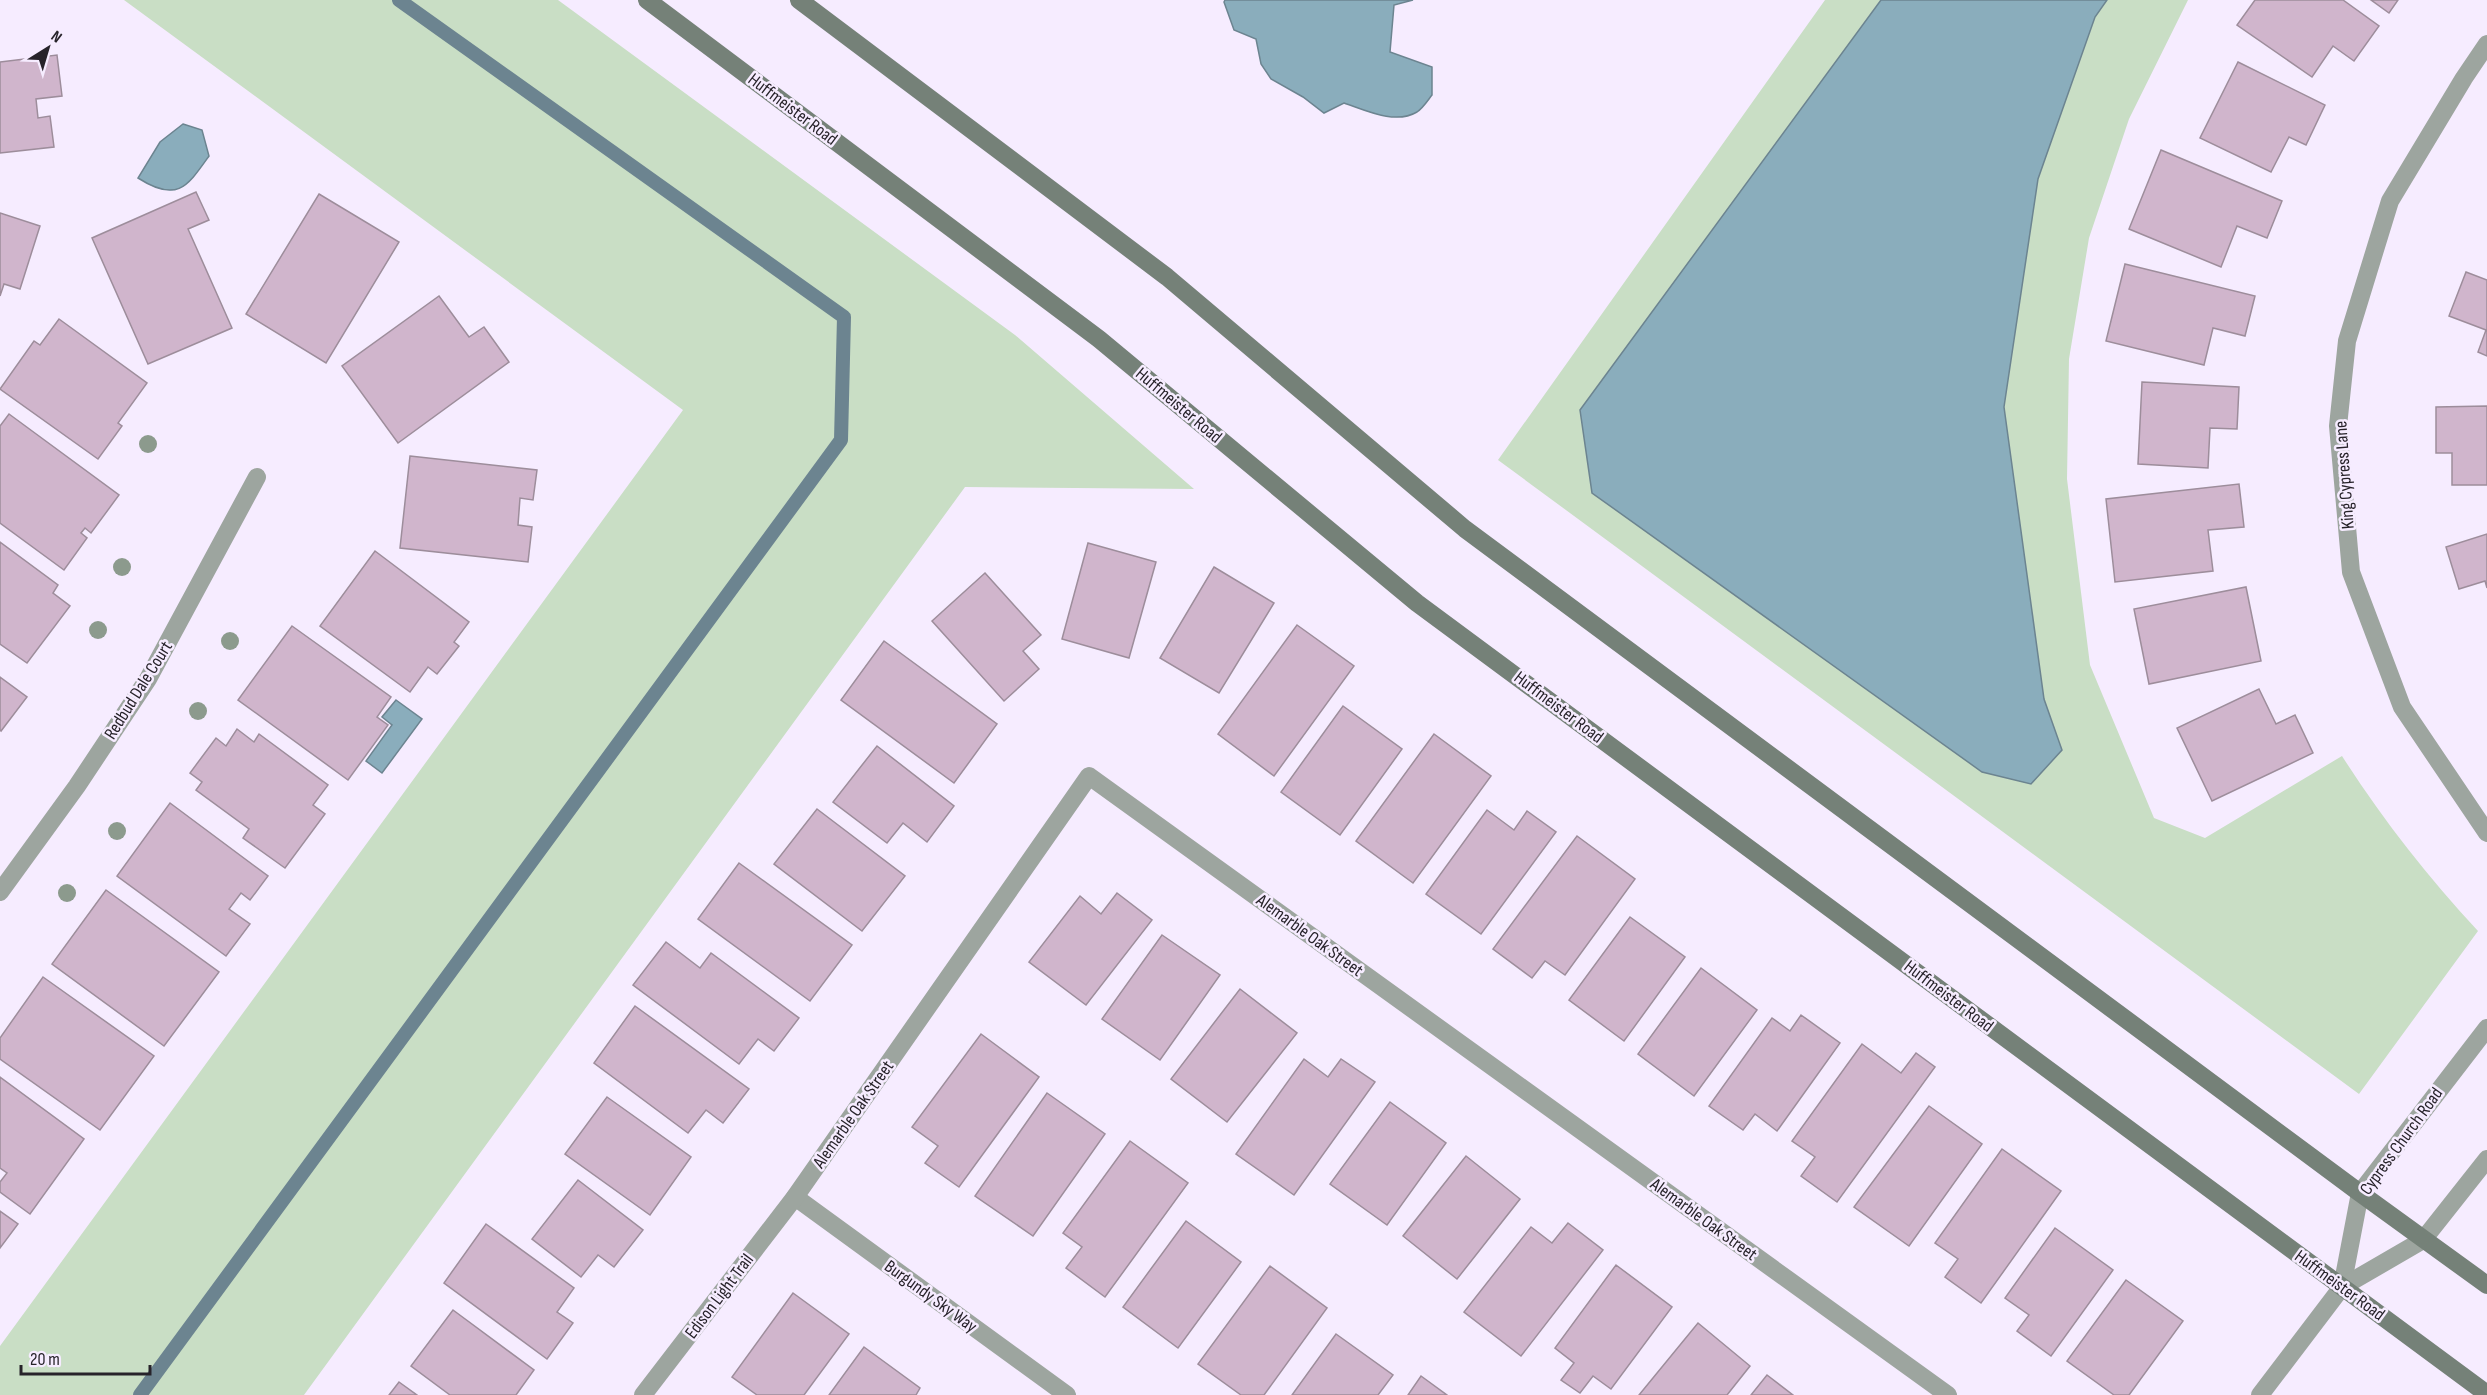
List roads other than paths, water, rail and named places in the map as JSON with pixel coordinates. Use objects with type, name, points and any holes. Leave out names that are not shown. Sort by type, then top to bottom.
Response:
[{"type":"main road","name":"Huffmeister Road","points":[[647,0],[1099,339],[1417,603],[2487,1394]]},
{"type":"main road","points":[[799,0],[1167,277],[1466,529],[2423,1240],[2487,1285]]},
{"type":"street","name":"King Cypress Lane","points":[[2487,44],[2463,78],[2390,201],[2347,341],[2338,426],[2351,572],[2355,583],[2402,707],[2487,833]]},
{"type":"street","name":"Redbud Dale Court","points":[[0,892],[77,786],[148,679],[257,477]]},
{"type":"street","name":"Alemarble Oak Street","points":[[795,1197],[1089,776],[1948,1395]]},
{"type":"street","name":"Cypress Church Road","points":[[2342,1287],[2360,1193],[2487,1028]]},
{"type":"street","points":[[2260,1395],[2342,1287],[2423,1240],[2487,1160]]},
{"type":"street","name":"Edison Light Trail","points":[[643,1395],[795,1197]]},
{"type":"street","name":"Burgundy Sky Way","points":[[795,1197],[1067,1395]]},
{"type":"water","points":[[1225,0],[1413,0],[1394,5],[1390,52],[1432,67],[1432,95],[1417,112],[1408,116],[1380,115],[1344,103],[1324,113],[1303,97],[1271,79],[1261,64],[1256,39],[1234,30]]},
{"type":"water","points":[[1881,0],[2107,0],[2095,17],[2038,179],[2004,407],[2044,699],[2062,750],[2031,784],[1982,772],[1592,493],[1580,410]]},
{"type":"water","points":[[183,124],[202,130],[209,156],[194,176],[180,188],[172,190],[151,186],[138,178],[160,142]]},
{"type":"water","points":[[396,700],[422,719],[382,773],[366,761],[392,725],[382,717]]},
{"type":"waterway","points":[[140,1395],[841,440],[844,317],[399,0]]}]
